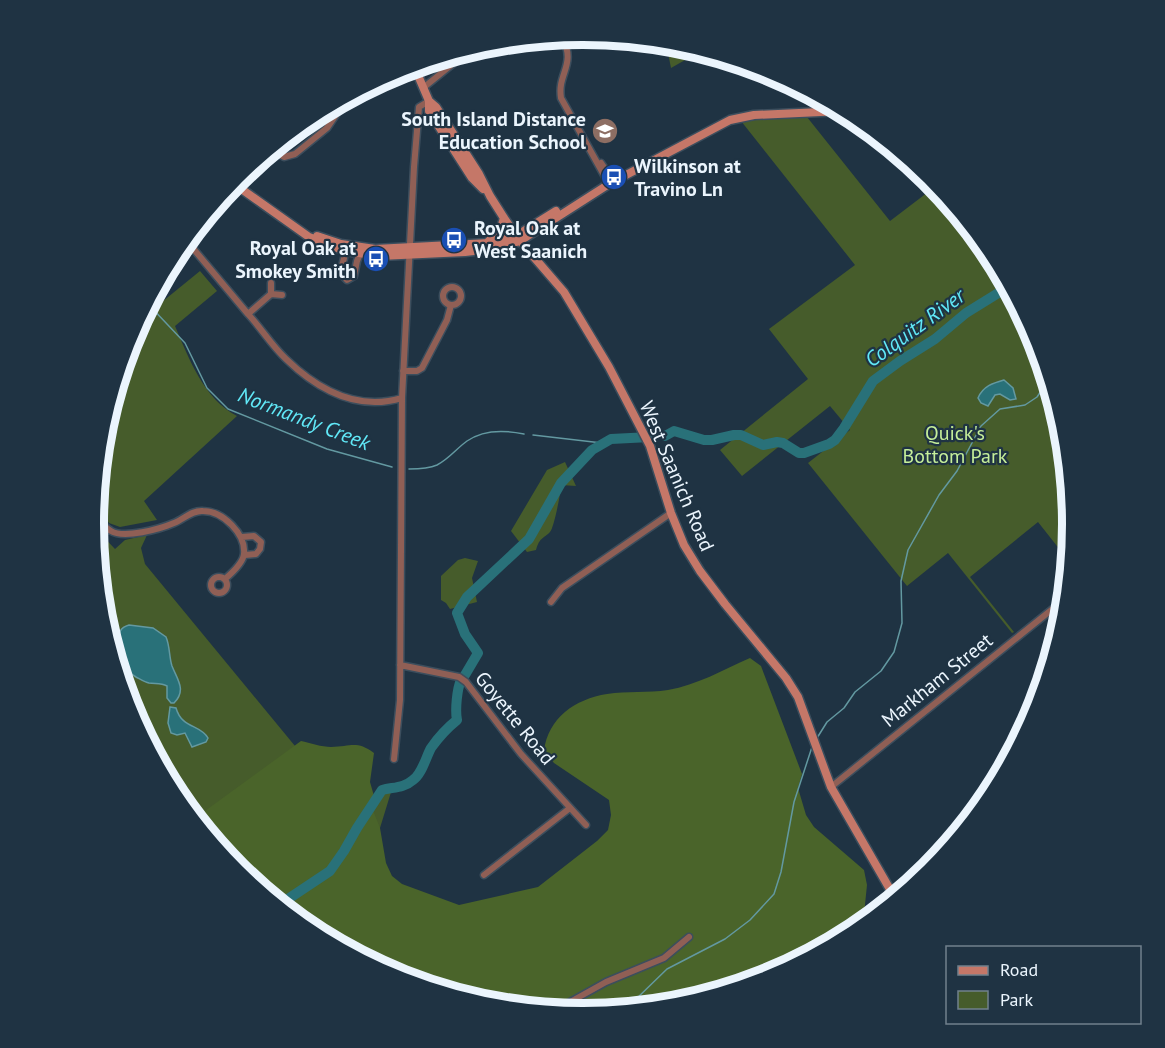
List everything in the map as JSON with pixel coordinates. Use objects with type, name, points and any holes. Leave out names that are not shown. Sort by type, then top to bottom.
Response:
[{"type":"main road","name":"West Saanich Road","points":[[417,74],[429,101],[429,111],[472,178],[490,196],[518,238],[564,292],[620,386],[650,446],[671,513],[684,545],[700,572],[786,678],[798,697],[831,787],[891,890]]},
{"type":"main road","points":[[241,188],[309,237],[345,251],[360,254],[491,249],[518,238],[608,184],[730,120],[754,115],[826,112]]},
{"type":"main road","points":[[245,184],[298,225],[318,236],[357,248],[410,252],[518,238]]},
{"type":"main road","points":[[487,243],[501,228],[504,218]]},
{"type":"street","points":[[566,46],[568,63],[561,84],[561,98],[596,159],[603,165],[608,184]]},
{"type":"street","points":[[423,88],[455,62]]},
{"type":"street","points":[[394,759],[400,700],[403,370],[419,107],[429,101]]},
{"type":"street","points":[[279,154],[284,157],[296,154],[327,128],[340,111]]},
{"type":"street","points":[[192,247],[286,359],[329,390],[360,402],[388,402],[402,398]]},
{"type":"street","points":[[345,251],[345,262],[340,270],[347,280],[354,276],[360,254]]},
{"type":"street","points":[[271,283],[271,294]]},
{"type":"street","points":[[248,314],[271,294],[282,295]]},
{"type":"street","points":[[403,370],[417,371],[422,368],[447,320],[451,305]]},
{"type":"street","points":[[104,524],[112,532],[122,535],[162,527],[195,511],[213,512],[224,519],[242,537],[244,555],[240,563],[225,579]]},
{"type":"street","points":[[551,602],[562,588],[671,513]]},
{"type":"street","points":[[242,537],[254,536],[261,542],[259,552],[244,555]]},
{"type":"street","name":"Markham Street","points":[[831,787],[1053,608]]},
{"type":"street","name":"Goyette Road","points":[[400,665],[459,676],[466,682],[521,754],[586,825]]},
{"type":"street","points":[[484,875],[570,808]]},
{"type":"street","points":[[569,1003],[606,982],[664,958],[689,937]]},
{"type":"green space","points":[[668,53],[690,57],[671,68]]},
{"type":"green space","name":"Quick's Bottom Park","points":[[807,117],[890,221],[928,192],[963,232],[997,284],[1012,312],[1036,370],[1045,400],[1057,461],[1062,524],[1060,550],[1038,522],[970,577],[1014,632],[1012,633],[948,553],[907,586],[808,463],[850,430],[830,406],[742,476],[720,450],[808,379],[769,329],[855,265],[741,121]]},
{"type":"green space","points":[[200,271],[217,291],[175,326],[192,364],[207,389],[225,409],[237,416],[144,501],[157,520],[120,527],[109,523],[104,516],[108,461],[113,431],[129,370],[157,306]]},
{"type":"green space","points":[[565,462],[576,486],[561,485],[552,529],[540,541],[536,550],[527,552],[511,531],[547,470]]},
{"type":"green space","points":[[147,535],[141,548],[145,564],[356,820],[380,790],[392,789],[345,940],[291,904],[244,863],[202,816],[184,790],[153,736],[129,678],[113,617],[104,538],[115,549],[125,540]]},
{"type":"green space","points":[[465,558],[478,561],[472,578],[477,602],[450,609],[441,600],[441,576],[458,560]]},
{"type":"shaded area","points":[[1004,380],[1013,388],[1016,399],[1010,400],[1000,394],[995,395],[988,406],[981,403],[978,398],[986,388]]},
{"type":"shaded area","points":[[129,625],[153,628],[166,637],[180,689],[180,694],[174,703],[167,698],[167,686],[149,683],[126,669],[119,641],[119,634]]},
{"type":"shaded area","points":[[750,658],[761,666],[802,774],[798,788],[806,815],[814,827],[864,870],[867,885],[864,911],[849,922],[822,939],[766,967],[706,987],[676,994],[614,1002],[551,1002],[489,994],[429,978],[371,954],[316,922],[291,904],[244,863],[201,814],[301,741],[327,747],[358,745],[374,753],[370,782],[374,796],[372,808],[380,828],[386,863],[392,876],[402,884],[459,905],[538,887],[597,841],[608,830],[611,815],[609,800],[554,763],[544,751],[551,729],[557,720],[584,700],[615,693],[679,688],[710,677]]},
{"type":"shaded area","points":[[170,707],[176,708],[182,720],[205,734],[208,738],[206,742],[192,747],[185,733],[177,735],[171,733],[168,723]]},
{"type":"waterway","name":"Colquitz River","points":[[665,436],[674,431],[704,440],[741,435],[763,445],[783,443],[799,453],[829,444],[844,428],[873,381],[935,339],[966,313],[1001,291]]},
{"type":"waterway","name":"Normandy Creek","points":[[154,310],[185,343],[207,388],[228,409],[327,449],[392,467]]},
{"type":"waterway","points":[[817,738],[827,722],[844,708],[855,692],[881,671],[894,652],[902,623],[901,581],[908,550],[939,495],[957,471],[981,426],[1000,409],[1025,405],[1037,397],[1042,390]]},
{"type":"waterway","name":"Normandy Creek","points":[[409,469],[437,465],[467,441],[480,434],[502,431],[524,434]]},
{"type":"waterway","name":"Normandy Creek","points":[[533,435],[602,443]]},
{"type":"waterway","name":"Colquitz River","points":[[465,675],[478,653],[465,634],[457,613],[467,597],[529,539],[561,483],[592,450],[611,439],[650,437]]},
{"type":"waterway","name":"Colquitz River","points":[[286,900],[330,871],[382,790],[406,785],[416,777],[431,748],[457,720],[458,689],[461,680]]},
{"type":"waterway","points":[[635,1000],[667,969],[725,939],[750,920],[774,894],[781,872],[794,802],[812,747]]},
{"type":"place","name":"South Island Distance Education School","points":[[605,131]]},
{"type":"place","name":"Wilkinson at Travino Ln","points":[[614,177]]},
{"type":"place","name":"Royal Oak at West Saanich","points":[[454,240]]},
{"type":"place","name":"Royal Oak at Smokey Smith","points":[[376,259]]}]
